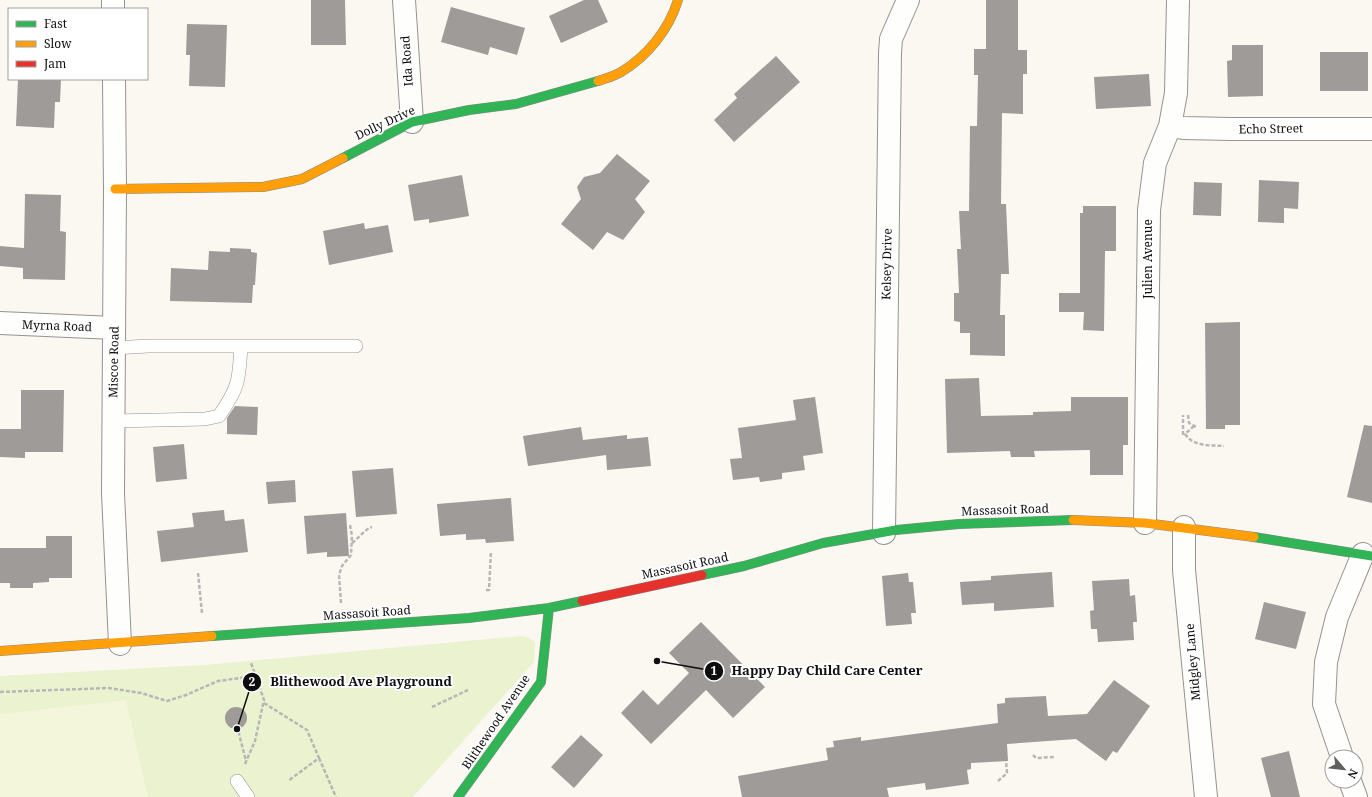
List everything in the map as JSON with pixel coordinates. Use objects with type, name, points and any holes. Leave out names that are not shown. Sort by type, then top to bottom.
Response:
[{"type":"main road","name":"Dolly Drive","points":[[115,189],[263,187],[302,179],[412,122],[469,110],[516,104],[586,86],[620,73],[640,60],[666,28],[678,0]]},
{"type":"main road","name":"Massasoit Road","points":[[0,651],[120,644],[469,618],[549,608],[744,566],[823,544],[884,533],[963,524],[1075,520],[1145,522],[1367,555]]},
{"type":"main road","name":"Blithewood Avenue","points":[[466,794],[540,682],[549,608]]},
{"type":"street","name":"Ida Road","points":[[404,0],[412,122]]},
{"type":"street","name":"Kelsey Drive","points":[[884,533],[890,53],[891,39],[908,0]]},
{"type":"street","name":"Julien Avenue","points":[[1145,522],[1148,210],[1156,163],[1170,126],[1176,93],[1178,0]]},
{"type":"street","name":"Miscoe Road","points":[[114,80],[115,189],[113,493],[120,644]]},
{"type":"street","name":"Echo Street","points":[[1170,126],[1216,129],[1372,129]]},
{"type":"street","name":"Myrna Road","points":[[0,323],[114,338]]},
{"type":"street","name":"Midgley Lane","points":[[1184,527],[1184,570],[1206,797]]},
{"type":"street","points":[[1339,749],[1324,704],[1326,662],[1336,617],[1367,555]]},
{"type":"lane","points":[[114,338],[241,346],[356,346]]},
{"type":"lane","points":[[113,421],[205,419],[219,416],[233,397],[239,381],[241,346]]},
{"type":"lane","points":[[237,781],[248,797]]},
{"type":"path","points":[[1183,415],[1183,435]]},
{"type":"path","points":[[1188,415],[1189,423],[1195,426],[1185,434],[1189,440],[1204,445],[1224,446]]},
{"type":"path","points":[[341,604],[339,575],[342,566],[351,555],[352,543],[350,525]]},
{"type":"path","points":[[352,543],[367,529],[372,527]]},
{"type":"path","points":[[482,591],[489,590],[491,551]]},
{"type":"path","points":[[198,573],[202,613]]},
{"type":"path","points":[[237,781],[256,741],[264,703],[251,662]]},
{"type":"path","points":[[0,692],[109,688],[140,693],[167,701],[186,695],[218,681],[256,676]]},
{"type":"path","points":[[432,707],[468,690]]},
{"type":"path","points":[[264,703],[307,730],[336,797]]},
{"type":"path","points":[[237,726],[246,761]]},
{"type":"path","points":[[1033,755],[1036,758],[1054,757]]},
{"type":"path","points":[[288,780],[318,758]]},
{"type":"path","points":[[998,781],[1007,773],[1006,761]]},
{"type":"green space","points":[[522,636],[530,638],[535,642],[534,662],[413,797],[0,797],[0,676],[204,665]]},
{"type":"green space","points":[[126,700],[148,797],[0,797],[0,714]]},
{"type":"building","points":[[311,0],[345,0],[346,45],[311,45]]},
{"type":"building","points":[[584,0],[598,0],[608,22],[561,43],[549,16]]},
{"type":"building","points":[[986,0],[1018,0],[1018,50],[1027,50],[1027,74],[1023,74],[1023,114],[1002,113],[1001,204],[1006,204],[1009,274],[1001,274],[1000,315],[1005,315],[1005,356],[970,355],[970,333],[960,333],[960,322],[954,321],[954,293],[959,293],[957,249],[961,249],[959,211],[969,211],[970,126],[977,126],[978,75],[974,75],[974,49],[986,49]]},
{"type":"building","points":[[451,7],[525,28],[517,55],[490,47],[488,55],[441,42]]},
{"type":"building","points":[[187,24],[227,25],[225,87],[189,86],[190,55],[186,55]]},
{"type":"building","points":[[1232,45],[1263,45],[1263,96],[1228,97],[1227,61],[1232,60]]},
{"type":"building","points":[[1320,52],[1368,52],[1368,91],[1320,91]]},
{"type":"building","points":[[776,56],[800,82],[734,142],[714,120],[737,98],[734,94]]},
{"type":"building","points":[[1149,74],[1151,106],[1096,109],[1094,77]]},
{"type":"building","points":[[18,80],[61,80],[60,102],[55,102],[54,128],[16,126]]},
{"type":"building","points":[[617,154],[650,181],[635,199],[645,212],[623,240],[607,232],[593,250],[561,224],[581,199],[577,187],[584,177],[600,173]]},
{"type":"building","points":[[462,175],[469,216],[429,223],[429,219],[414,221],[408,185]]},
{"type":"building","points":[[1259,180],[1299,182],[1298,209],[1284,208],[1284,223],[1258,222]]},
{"type":"building","points":[[1194,182],[1222,183],[1221,216],[1193,215]]},
{"type":"building","points":[[25,194],[61,195],[60,231],[66,232],[65,280],[23,279],[23,268],[0,266],[0,246],[24,248]]},
{"type":"building","points":[[1083,206],[1116,206],[1116,251],[1105,251],[1104,331],[1083,330],[1084,312],[1059,312],[1059,293],[1080,293],[1080,213],[1083,213]]},
{"type":"building","points":[[364,223],[365,229],[388,225],[393,252],[329,265],[323,231]]},
{"type":"building","points":[[230,248],[251,249],[251,252],[257,253],[252,303],[170,301],[171,268],[208,270],[209,251],[230,252]]},
{"type":"building","points":[[1240,322],[1240,425],[1225,425],[1225,429],[1206,429],[1205,323]]},
{"type":"building","points":[[979,378],[981,416],[1033,415],[1033,412],[1071,411],[1071,397],[1128,397],[1128,445],[1123,445],[1123,475],[1090,475],[1090,450],[1034,451],[1035,457],[1011,457],[1010,451],[947,453],[945,379]]},
{"type":"building","points":[[21,390],[64,390],[63,452],[25,452],[25,458],[0,457],[0,429],[21,429]]},
{"type":"building","points":[[815,397],[823,453],[803,456],[805,470],[782,473],[782,479],[760,482],[759,477],[733,480],[730,459],[742,458],[738,428],[796,420],[793,400]]},
{"type":"building","points":[[235,406],[258,407],[257,435],[227,434],[227,418]]},
{"type":"building","points":[[1364,425],[1372,426],[1372,503],[1347,497]]},
{"type":"building","points":[[581,427],[583,440],[627,435],[627,439],[648,437],[651,466],[607,470],[606,455],[528,466],[523,436]]},
{"type":"building","points":[[184,444],[187,479],[156,482],[153,447]]},
{"type":"building","points":[[393,468],[397,514],[356,517],[352,471]]},
{"type":"building","points":[[295,480],[296,502],[268,504],[266,482]]},
{"type":"building","points":[[511,498],[514,541],[486,543],[485,539],[466,540],[466,534],[440,536],[437,504]]},
{"type":"building","points":[[224,510],[225,521],[244,519],[248,552],[161,562],[157,531],[194,527],[192,513]]},
{"type":"building","points":[[346,513],[349,556],[327,557],[327,552],[307,554],[304,516]]},
{"type":"building","points":[[46,536],[72,536],[72,578],[49,578],[49,582],[33,583],[33,588],[10,588],[10,583],[0,583],[0,548],[46,548]]},
{"type":"building","points":[[1052,572],[1054,607],[994,611],[994,603],[962,605],[960,582],[991,580],[991,576]]},
{"type":"building","points":[[908,573],[909,582],[913,582],[916,613],[911,613],[912,624],[886,626],[882,576]]},
{"type":"building","points":[[1129,579],[1130,596],[1135,595],[1137,622],[1133,622],[1134,640],[1098,642],[1097,629],[1091,629],[1090,611],[1094,610],[1092,581]]},
{"type":"building","points":[[1264,602],[1306,612],[1296,649],[1255,639]]},
{"type":"building","points":[[701,622],[765,687],[733,718],[706,690],[651,744],[621,713],[643,690],[658,705],[689,673],[669,653]]},
{"type":"building","points":[[1114,680],[1150,706],[1117,753],[1113,751],[1106,761],[1076,739],[1007,744],[1008,761],[971,763],[971,769],[967,770],[969,784],[926,790],[925,783],[887,788],[889,797],[742,797],[738,776],[828,760],[826,748],[834,747],[833,741],[861,737],[861,741],[998,723],[997,704],[1005,703],[1005,698],[1046,696],[1048,716],[1087,714]]},
{"type":"building","points":[[236,707],[244,710],[247,718],[244,726],[236,729],[228,726],[225,718],[228,710]]},
{"type":"building","points":[[581,735],[603,755],[574,788],[551,767]]},
{"type":"building","points":[[1289,751],[1300,797],[1271,797],[1261,758]]},
{"type":"traffic: fast","points":[[343,158],[412,122],[469,110],[516,104],[598,81]]},
{"type":"traffic: fast","points":[[702,575],[744,566],[823,543],[896,530],[959,524],[1073,520]]},
{"type":"traffic: fast","points":[[1254,537],[1372,556]]},
{"type":"traffic: fast","points":[[212,636],[469,618],[549,608],[582,601]]},
{"type":"traffic: fast","points":[[458,797],[541,682],[549,608]]},
{"type":"traffic: slow","points":[[598,81],[613,76],[631,66],[649,50],[669,21],[678,0]]},
{"type":"traffic: slow","points":[[115,189],[263,187],[302,179],[343,158]]},
{"type":"traffic: slow","points":[[1073,520],[1145,523],[1254,537]]},
{"type":"traffic: slow","points":[[0,651],[212,636]]},
{"type":"traffic: jam","points":[[582,601],[702,575]]},
{"type":"place","name":"Happy Day Child Care Center","points":[[657,661]]},
{"type":"place","name":"Blithewood Ave Playground","points":[[237,729]]}]
